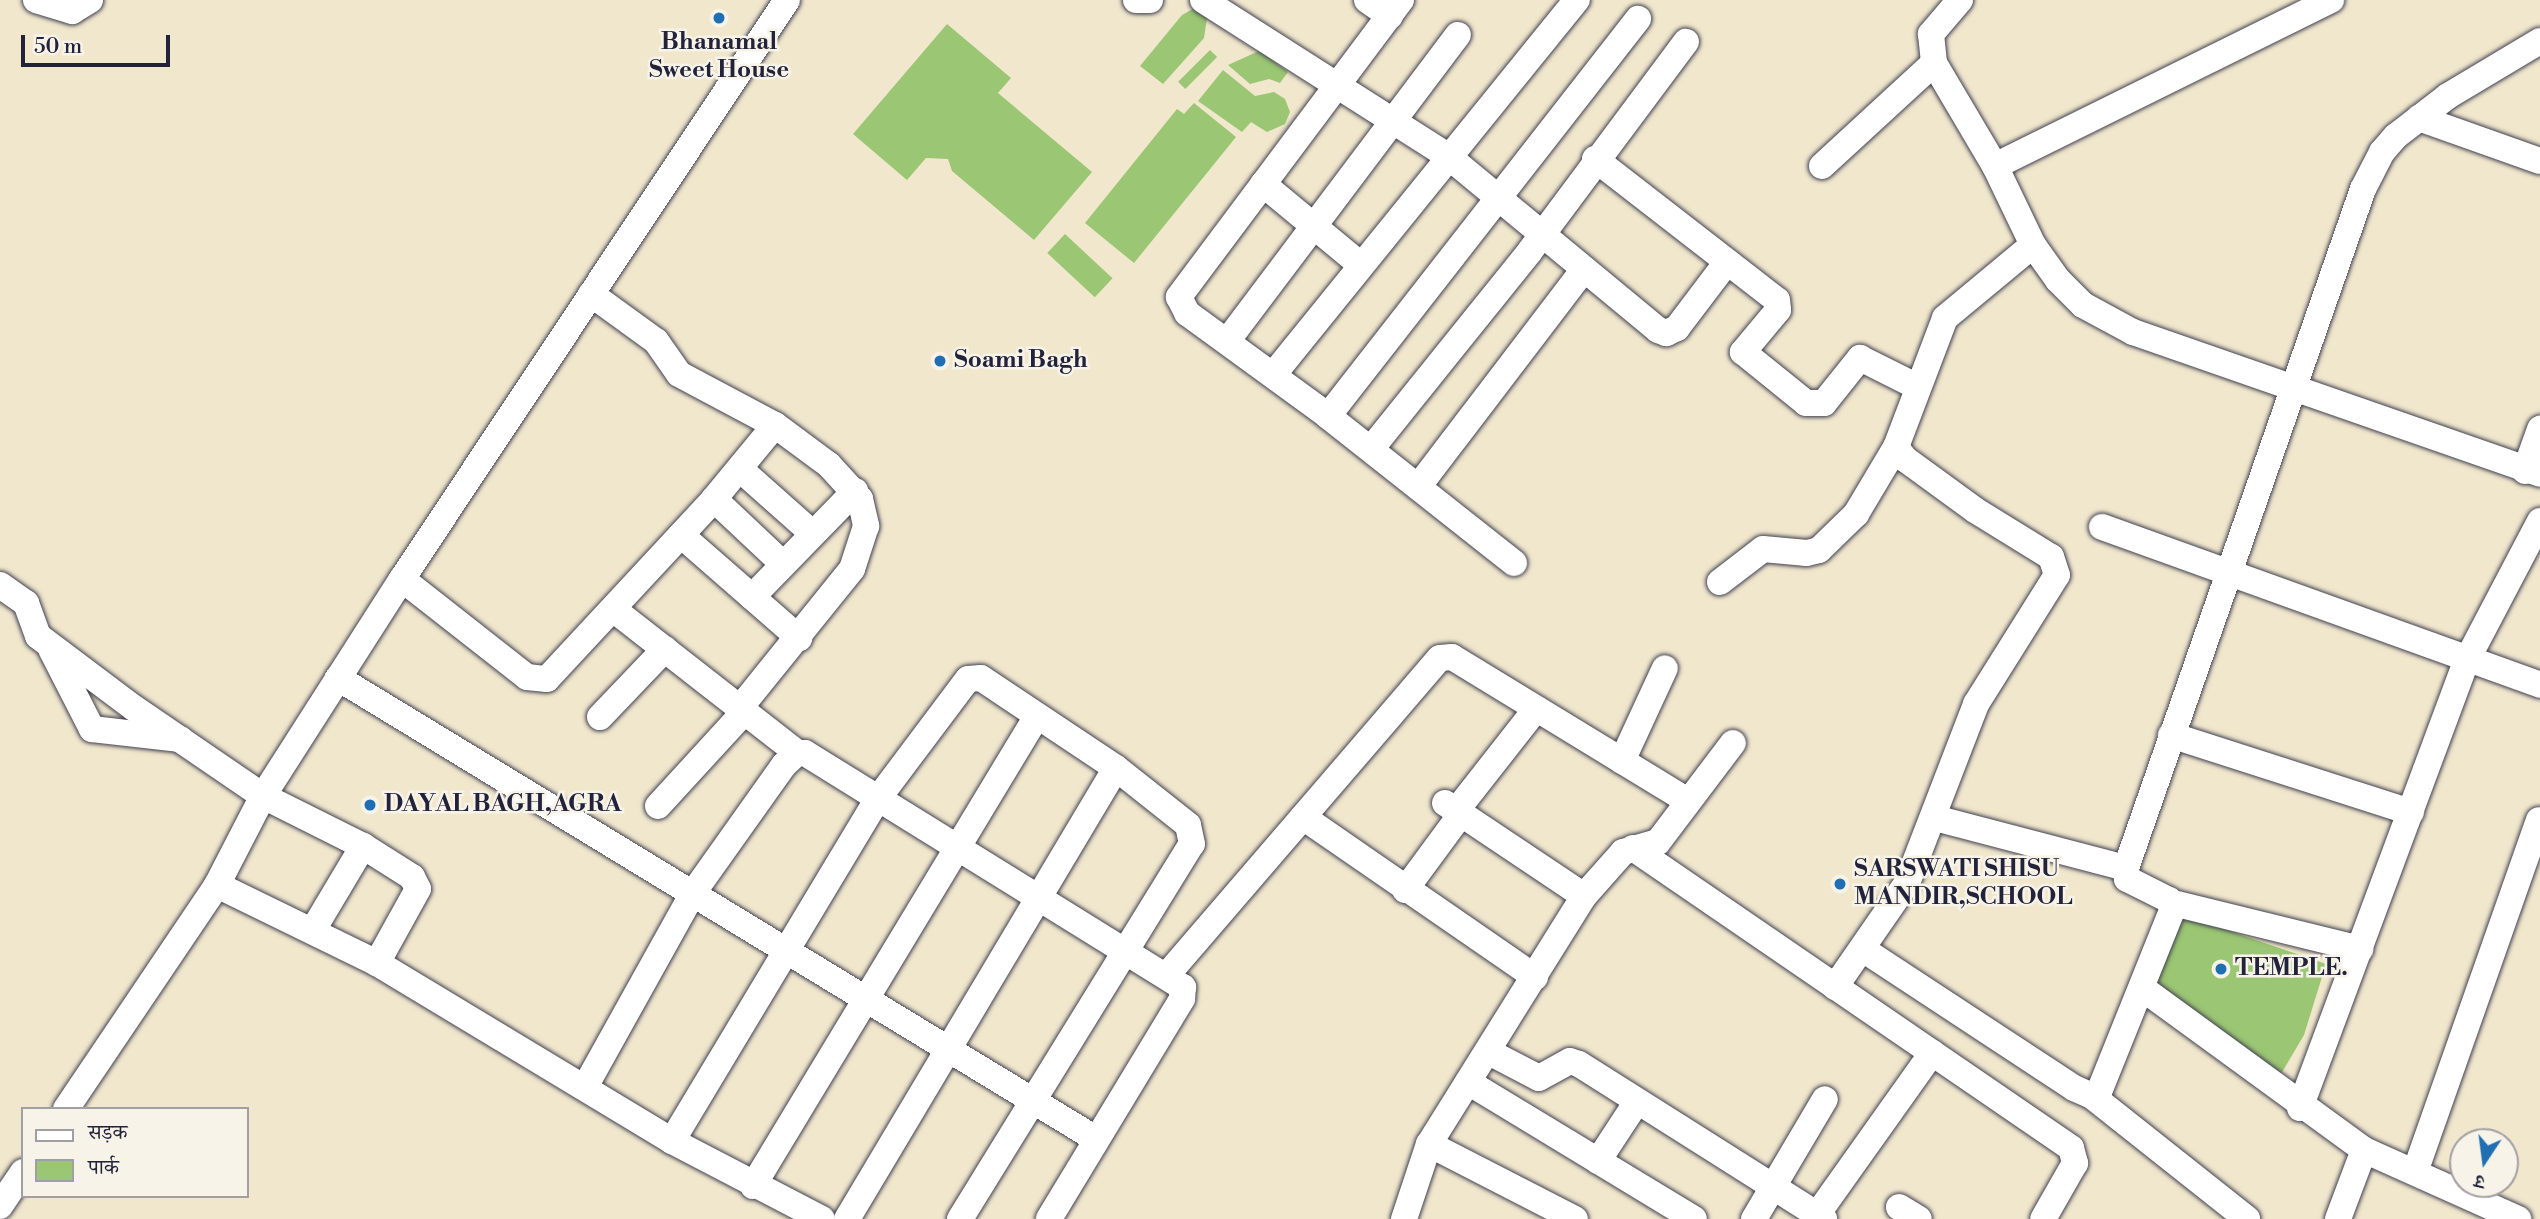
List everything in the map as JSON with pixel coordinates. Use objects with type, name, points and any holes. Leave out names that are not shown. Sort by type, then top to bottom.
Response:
[{"type":"street","points":[[36,0],[72,11],[90,0]]},
{"type":"street","points":[[67,1107],[217,885],[263,796],[402,579],[787,0]]},
{"type":"street","points":[[1136,0],[1150,0]]},
{"type":"street","points":[[1203,0],[1293,53],[1336,86],[1450,157],[1584,269],[1666,333],[1677,328],[1727,262]]},
{"type":"street","points":[[1367,0],[1396,8],[1179,297],[1187,313],[1228,340],[1328,416],[1514,563]]},
{"type":"street","points":[[1273,375],[1577,0]]},
{"type":"street","points":[[1960,0],[1931,34],[1934,63],[1996,166],[2033,245],[2057,281],[2102,318],[2532,472],[2540,429]]},
{"type":"street","points":[[1996,166],[2331,0]]},
{"type":"street","points":[[1328,416],[1496,196],[1638,19]]},
{"type":"street","points":[[1228,340],[1316,228],[1458,34]]},
{"type":"street","points":[[2360,948],[2173,903],[2127,878],[2126,867],[2227,576],[2297,386],[2363,189],[2382,152],[2419,118],[2540,41]]},
{"type":"street","points":[[1371,449],[1530,251],[1595,159],[1686,42]]},
{"type":"street","points":[[1822,166],[1934,63]]},
{"type":"street","points":[[2419,118],[2540,161]]},
{"type":"street","points":[[1595,159],[1779,304],[1744,349],[1745,355],[1806,403],[1824,403],[1860,358],[1918,387]]},
{"type":"street","points":[[1263,184],[1361,265]]},
{"type":"street","points":[[1720,582],[1763,549],[1807,553],[1819,550],[1856,514],[1896,447],[1945,318],[2033,245]]},
{"type":"street","points":[[1418,487],[1584,269]]},
{"type":"street","points":[[591,294],[656,341],[679,374],[775,425],[829,465],[855,491],[866,526],[858,557],[799,638],[742,710],[659,806]]},
{"type":"street","points":[[402,579],[527,677],[537,680],[560,670],[714,499],[775,425]]},
{"type":"street","points":[[1835,988],[1864,950],[1907,883],[1935,818],[1976,704],[2053,586],[2058,569],[2043,550],[1975,510],[1905,459],[1896,447]]},
{"type":"street","points":[[740,469],[811,533]]},
{"type":"street","points":[[752,597],[811,533],[855,491]]},
{"type":"street","points":[[714,499],[783,564]]},
{"type":"street","points":[[2300,1108],[2467,660],[2540,521]]},
{"type":"street","points":[[2102,527],[2227,576],[2540,685]]},
{"type":"street","points":[[681,535],[799,638]]},
{"type":"street","points":[[0,585],[26,603],[35,634],[181,740],[263,796],[363,846],[417,883],[377,962]]},
{"type":"street","points":[[613,609],[797,753],[812,756],[877,800],[1125,949],[1183,987],[1183,996],[1049,1219]]},
{"type":"street","points":[[49,645],[92,729],[181,740]]},
{"type":"street","points":[[600,717],[665,649]]},
{"type":"street","points":[[1167,975],[1440,658],[1452,657],[1686,800]]},
{"type":"street","points":[[1622,761],[1665,668]]},
{"type":"street","points":[[672,1141],[877,800],[971,677],[981,678],[1116,768],[1188,825],[1193,835],[1192,844],[960,1219]]},
{"type":"street","points":[[338,678],[692,893],[788,948],[866,999],[1096,1139]]},
{"type":"street","points":[[1405,890],[1454,809],[1536,709]]},
{"type":"street","points":[[753,1186],[1037,716]]},
{"type":"street","points":[[2171,735],[2411,812]]},
{"type":"street","points":[[1404,1219],[1429,1144],[1489,1052],[1584,896],[1615,859],[1633,848],[1658,842],[1686,800],[1733,743]]},
{"type":"street","points":[[584,1087],[692,893],[797,753]]},
{"type":"street","points":[[847,1219],[1116,768]]},
{"type":"street","points":[[1454,809],[1584,896]]},
{"type":"street","points":[[1303,817],[1405,890],[1535,977]]},
{"type":"street","points":[[1935,818],[2126,867]]},
{"type":"street","points":[[2415,1172],[2540,819]]},
{"type":"street","points":[[313,930],[363,846]]},
{"type":"street","points":[[1633,848],[2075,1152],[2075,1163],[2043,1219]]},
{"type":"street","points":[[217,885],[377,962],[672,1141],[753,1186],[822,1219]]},
{"type":"street","points":[[2092,1096],[2103,1085],[2173,903]]},
{"type":"street","points":[[1864,950],[2092,1096],[2247,1219]]},
{"type":"street","points":[[2141,988],[2300,1108],[2364,1150],[2518,1219]]},
{"type":"street","points":[[1489,1052],[1539,1078],[1575,1062],[1818,1217],[1932,1053]]},
{"type":"street","points":[[1468,1082],[1694,1219]]},
{"type":"street","points":[[1755,1219],[1825,1099]]},
{"type":"street","points":[[1598,1161],[1636,1103]]},
{"type":"street","points":[[1429,1144],[1575,1219]]},
{"type":"street","points":[[2338,1219],[2364,1150]]},
{"type":"street","points":[[0,1206],[21,1175]]},
{"type":"green space","points":[[1200,5],[1208,11],[1204,38],[1163,84],[1140,66],[1182,15]]},
{"type":"green space","points":[[947,24],[1011,78],[998,93],[1092,172],[1034,240],[952,171],[948,159],[926,158],[907,180],[853,134]]},
{"type":"green space","points":[[1210,50],[1217,57],[1185,89],[1178,82]]},
{"type":"green space","points":[[1259,51],[1288,72],[1280,83],[1269,79],[1250,84],[1228,65]]},
{"type":"green space","points":[[1223,70],[1255,96],[1274,92],[1285,99],[1290,112],[1285,124],[1267,132],[1251,122],[1242,132],[1198,101]]},
{"type":"green space","points":[[1194,103],[1236,137],[1134,263],[1085,223],[1177,109],[1184,114]]},
{"type":"green space","points":[[1065,234],[1113,278],[1095,297],[1047,253]]},
{"type":"green space","points":[[2183,915],[2326,964],[2304,1035],[2278,1079],[2156,986]]},
{"type":"place","name":"Bhanamal Sweet House","points":[[719,18]]},
{"type":"place","name":"Soami Bagh","points":[[940,361]]},
{"type":"place","name":"DAYAL BAGH,AGRA","points":[[370,805]]},
{"type":"place","name":"SARSWATI SHISU MANDIR,SCHOOL","points":[[1840,884]]},
{"type":"place","name":"TEMPLE.","points":[[2221,969]]}]
